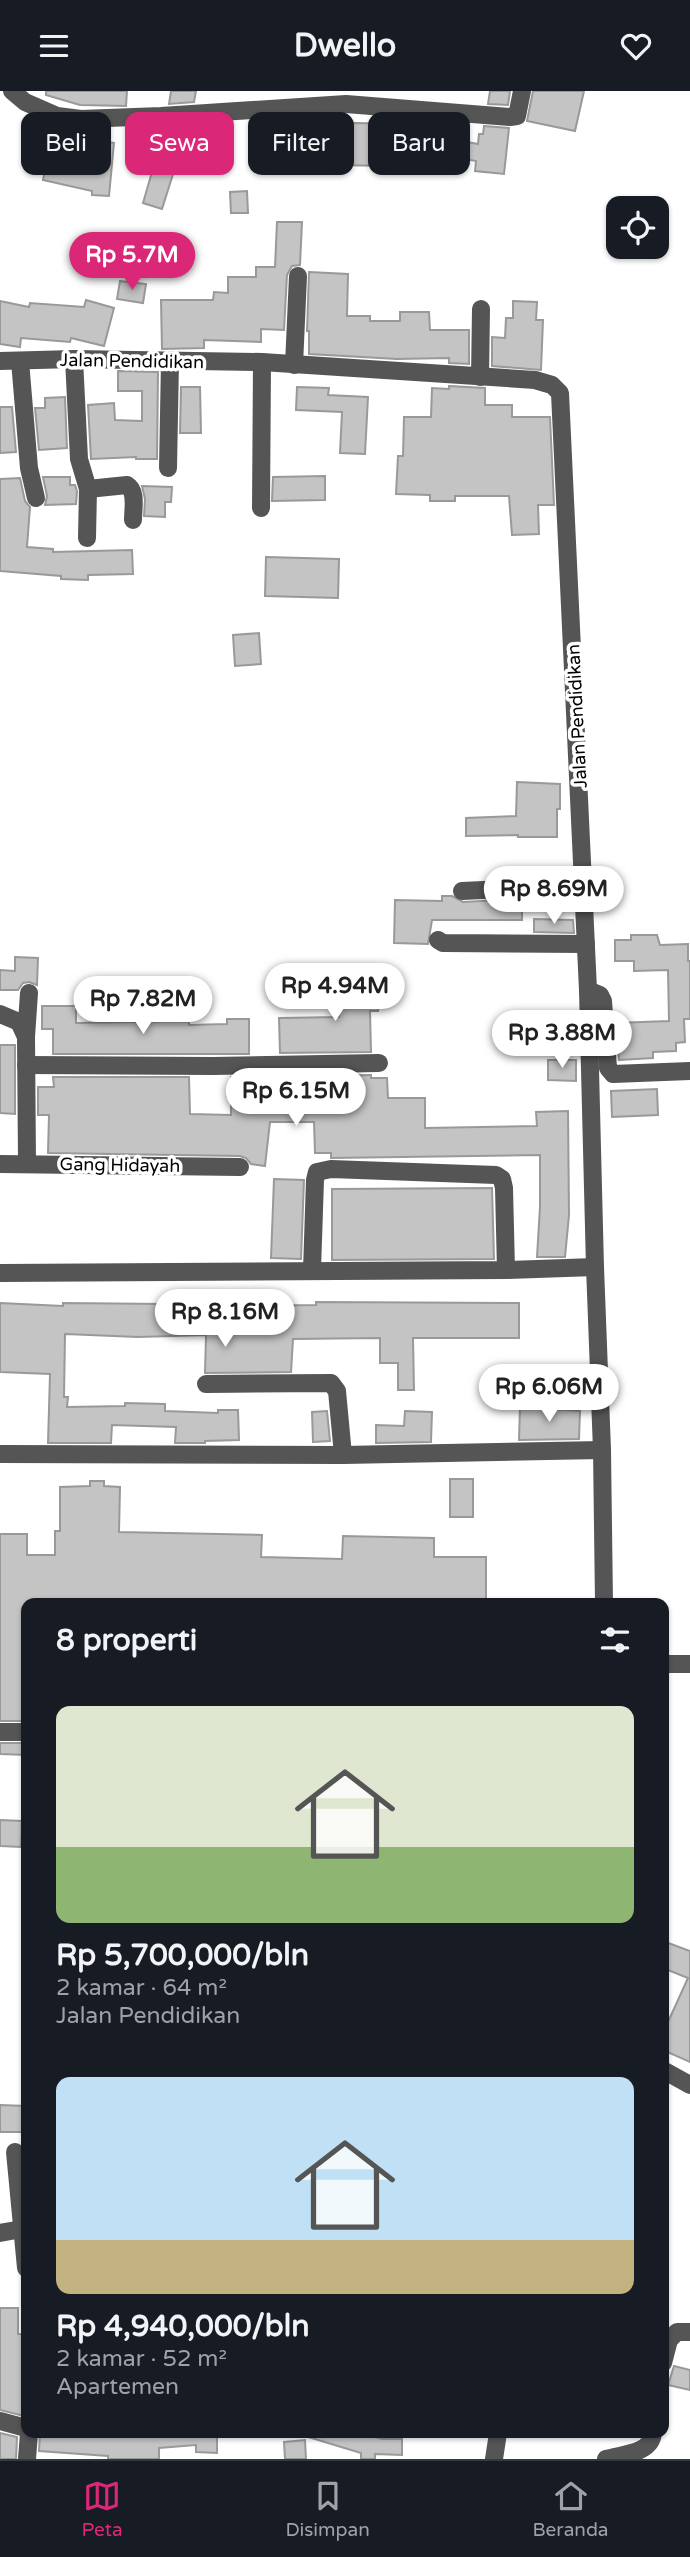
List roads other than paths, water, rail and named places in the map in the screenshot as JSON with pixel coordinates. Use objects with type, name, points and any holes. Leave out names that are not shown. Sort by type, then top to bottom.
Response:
[{"type":"street","points":[[12,91],[24,102],[57,116],[81,119],[346,104],[510,117],[517,116],[522,91]]},
{"type":"street","points":[[294,365],[298,276]]},
{"type":"street","points":[[480,377],[481,309]]},
{"type":"street","points":[[74,359],[79,459],[88,489],[87,538]]},
{"type":"street","name":"Jalan Pendidikan","points":[[0,361],[74,359],[262,362],[534,380],[552,385],[560,393],[588,990],[604,1598]]},
{"type":"street","points":[[20,361],[29,468],[36,498]]},
{"type":"street","points":[[168,468],[170,361]]},
{"type":"street","points":[[261,508],[262,362]]},
{"type":"street","points":[[88,489],[127,485],[131,487],[134,493],[133,520]]},
{"type":"street","points":[[462,891],[584,885]]},
{"type":"street","points":[[438,940],[443,943],[586,944]]},
{"type":"street","points":[[588,990],[600,995],[603,1001],[608,1068],[613,1074],[690,1071]]},
{"type":"street","points":[[27,1163],[26,1037],[29,993]]},
{"type":"street","points":[[0,1014],[19,1022],[26,1037]]},
{"type":"street","points":[[26,1065],[379,1063]]},
{"type":"street","name":"Gang Hidayah","points":[[0,1164],[240,1167]]},
{"type":"street","points":[[312,1270],[315,1180],[317,1172],[331,1169],[496,1175],[502,1179],[504,1188],[506,1270]]},
{"type":"street","points":[[0,1273],[506,1270],[595,1267]]},
{"type":"street","points":[[206,1384],[331,1383],[337,1391],[343,1455]]},
{"type":"street","points":[[0,1454],[343,1455],[602,1450]]},
{"type":"street","points":[[669,1664],[690,1664]]},
{"type":"street","points":[[0,1732],[21,1732]]},
{"type":"street","points":[[669,2073],[690,2085]]},
{"type":"street","points":[[15,2152],[21,2201]]},
{"type":"street","points":[[0,2233],[21,2227]]},
{"type":"street","points":[[669,2340],[677,2332],[690,2332]]},
{"type":"street","points":[[0,2421],[21,2428]]},
{"type":"street","points":[[27,2438],[27,2459]]},
{"type":"street","points":[[494,2459],[497,2438]]},
{"type":"street","points":[[606,2459],[645,2448],[652,2438]]}]
